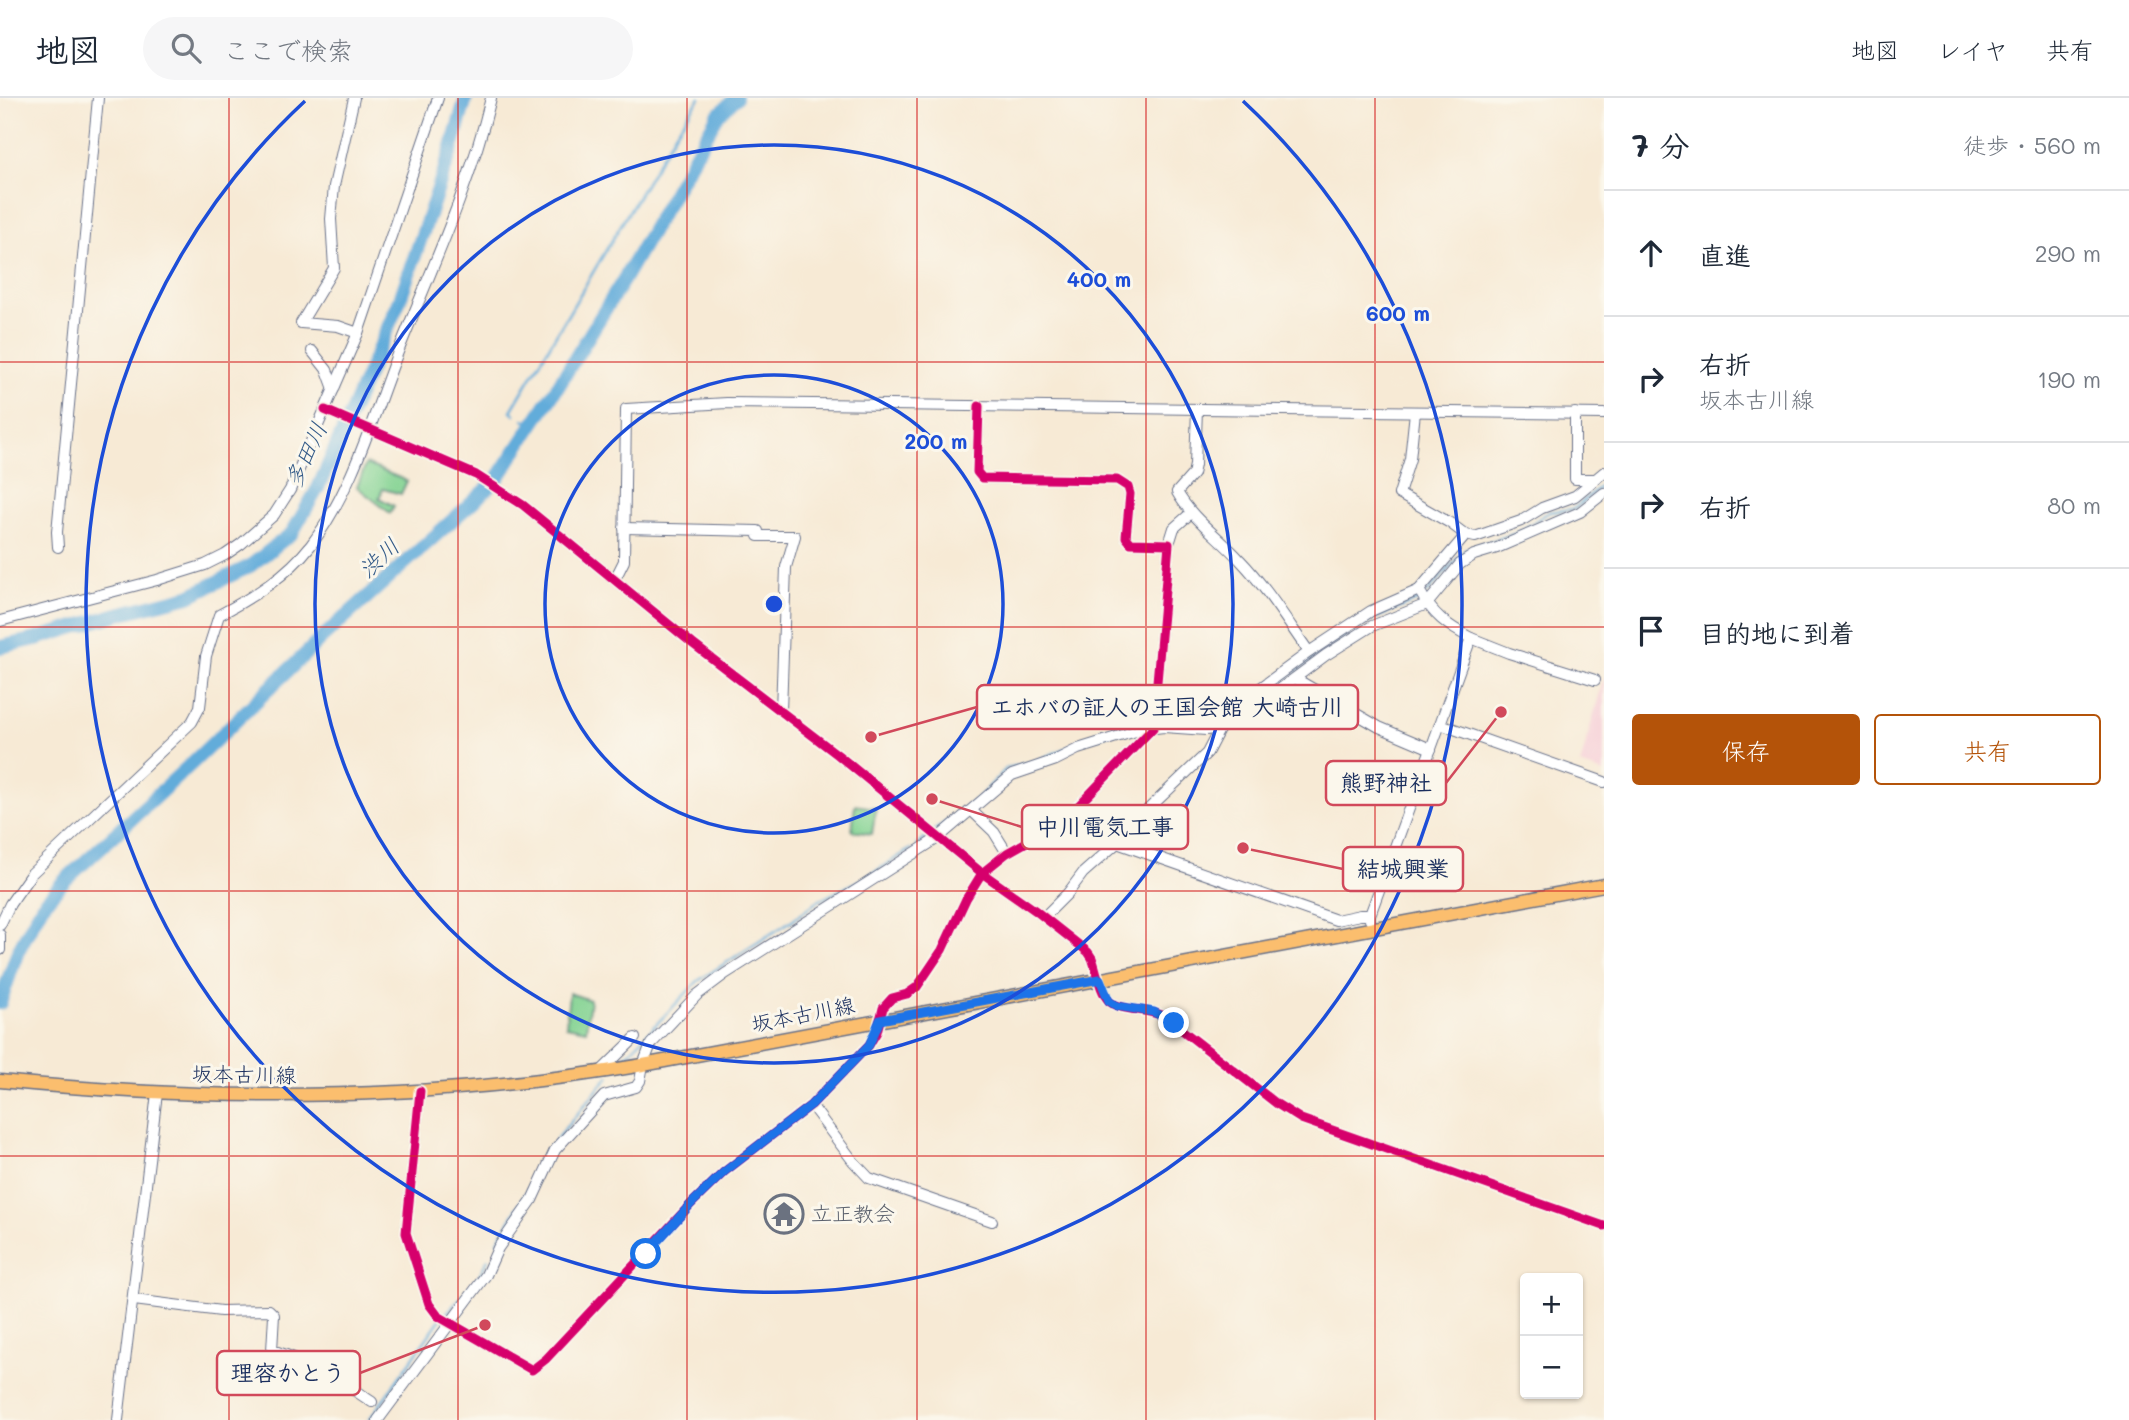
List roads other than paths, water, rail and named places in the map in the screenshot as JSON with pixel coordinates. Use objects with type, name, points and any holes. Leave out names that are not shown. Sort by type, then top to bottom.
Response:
[{"type":"main road","name":"坂本古川線","points":[[0,1081],[157,1093],[272,1096],[420,1091],[621,1069],[1100,979],[1370,922],[1604,885]]},
{"type":"street","points":[[58,547],[57,532],[98,98]]},
{"type":"street","points":[[354,98],[334,186],[331,219],[334,268],[301,323],[338,326],[358,333]]},
{"type":"street","points":[[0,621],[166,578],[225,555],[274,515],[290,491],[328,411],[334,389],[358,333],[438,98]]},
{"type":"street","points":[[0,925],[10,904],[31,874],[192,722],[200,707],[206,656],[219,615],[246,601],[274,580],[309,547],[338,500],[452,224],[480,143],[491,98]]},
{"type":"street","points":[[312,351],[327,370],[334,389]]},
{"type":"street","points":[[615,579],[624,561],[626,409],[727,403],[1604,414]]},
{"type":"street","points":[[979,406],[977,472],[982,478],[1117,480],[1128,487],[1130,494],[1126,537],[1128,540],[1131,543],[1169,544]]},
{"type":"street","points":[[1197,409],[1193,474],[1177,492],[1191,513],[1248,568],[1309,652]]},
{"type":"street","points":[[328,411],[479,477],[506,494],[982,873],[1045,917],[1088,952],[1109,1001],[1117,1006],[1164,1016],[1277,1104],[1301,1119],[1604,1226]]},
{"type":"street","points":[[1415,412],[1410,459],[1399,494],[1466,535],[1475,537],[1521,521],[1542,508],[1575,496],[1604,472]]},
{"type":"street","points":[[1575,413],[1575,479],[1594,479]]},
{"type":"street","points":[[1113,725],[1229,711],[1423,597],[1474,555],[1497,548],[1580,512],[1604,493]]},
{"type":"street","points":[[420,1091],[406,1233],[429,1304],[438,1316],[532,1370],[546,1359],[724,1172],[811,1105],[869,1045],[888,1001],[917,988],[942,950],[966,899],[982,873],[1007,853],[1062,820],[1154,721],[1169,544],[1174,528],[1191,513]]},
{"type":"street","points":[[624,528],[758,531],[758,536],[795,536],[786,566],[781,711]]},
{"type":"street","points":[[378,1420],[486,1275],[498,1248],[532,1200],[555,1150],[604,1096],[636,1087],[651,1044],[697,995],[972,811],[1012,775],[1139,730],[1154,721],[1220,728],[1241,718],[1295,673],[1309,652],[1371,611],[1423,597],[1466,535]]},
{"type":"street","points":[[1423,597],[1447,626],[1471,638],[1595,680]]},
{"type":"street","points":[[1117,843],[1336,920],[1360,915],[1370,922],[1471,638]]},
{"type":"street","points":[[1295,673],[1379,727],[1431,749]]},
{"type":"street","points":[[1440,724],[1604,782]]},
{"type":"street","points":[[1045,917],[1083,873],[1207,753],[1220,728]]},
{"type":"street","points":[[972,811],[994,832],[1007,853]]},
{"type":"street","points":[[0,935],[0,950]]},
{"type":"street","points":[[601,1071],[635,1038]]},
{"type":"street","points":[[118,1420],[157,1093]]},
{"type":"street","points":[[811,1105],[869,1178],[992,1220]]},
{"type":"street","points":[[134,1300],[220,1311],[269,1310],[274,1315],[272,1350],[330,1373],[373,1402]]},
{"type":"waterway","name":"多田川","points":[[0,647],[189,596],[250,566],[292,533],[318,488],[399,302],[451,151],[466,98]]},
{"type":"waterway","points":[[515,414],[511,411],[676,132],[700,98]]},
{"type":"waterway","name":"渋川","points":[[0,1003],[18,951],[42,906],[62,883],[324,636],[496,481],[624,279],[718,115],[736,98]]},
{"type":"waterway","points":[[524,420],[533,425]]},
{"type":"waterway","points":[[1426,594],[1466,549],[1517,533],[1549,512],[1574,509],[1604,483]]},
{"type":"waterway","points":[[1255,701],[1345,636],[1373,619],[1421,599]]},
{"type":"waterway","points":[[1156,720],[1215,722],[1244,710]]},
{"type":"waterway","points":[[935,830],[978,798],[1007,768],[1034,762],[1085,740],[1149,721]]},
{"type":"waterway","points":[[917,846],[930,834]]},
{"type":"waterway","points":[[617,1065],[698,981],[818,901],[865,878],[911,849]]},
{"type":"waterway","points":[[498,1241],[558,1137],[609,1076]]},
{"type":"waterway","points":[[369,1420],[439,1321],[475,1283],[488,1259]]},
{"type":"place","name":"熊野神社","points":[[1501,712]]},
{"type":"place","name":"エホバの証人の王国会館 大崎古川","points":[[871,737]]},
{"type":"place","name":"中川電気工事","points":[[932,799]]},
{"type":"place","name":"結城興業","points":[[1243,848]]},
{"type":"place","name":"立正教会","points":[[784,1214]]},
{"type":"place","name":"理容かとう","points":[[485,1325]]}]
